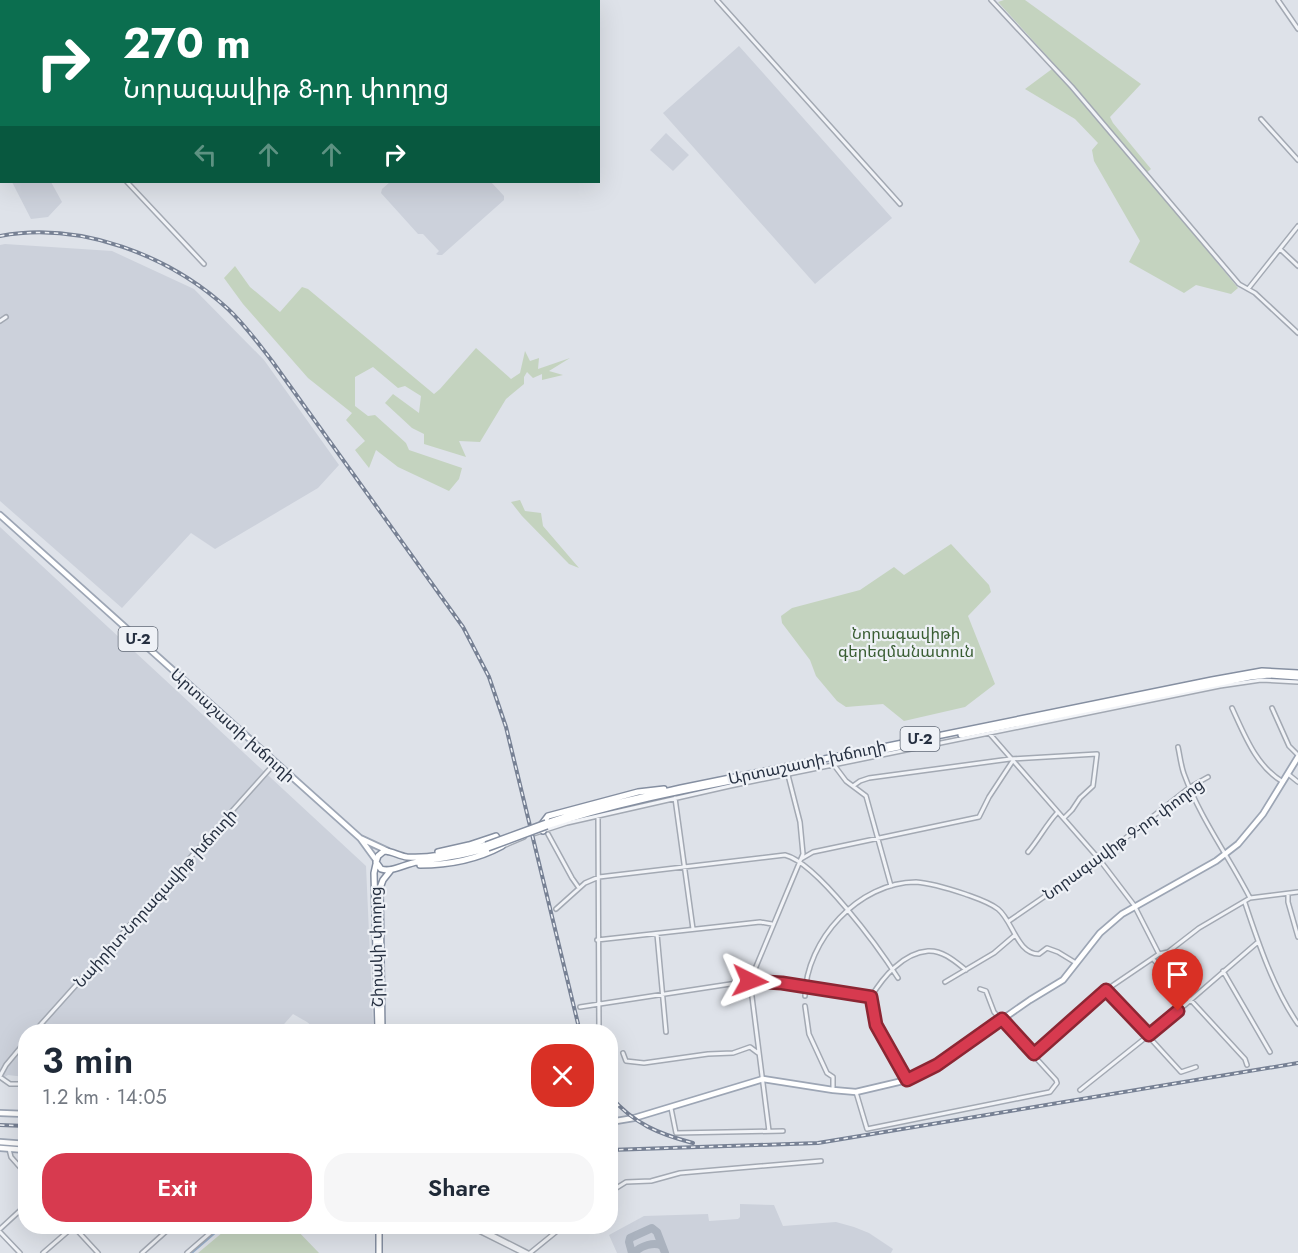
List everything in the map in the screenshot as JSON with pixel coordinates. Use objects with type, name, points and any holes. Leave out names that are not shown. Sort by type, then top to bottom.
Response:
[{"type":"highway","name":"Արտաշատի խճուղի","points":[[546,828],[582,811],[681,788],[1251,672],[1272,671],[1298,675]]},
{"type":"highway","name":"Արտաշատի խճուղի","points":[[376,861],[381,869],[392,869],[404,864],[453,857],[583,815],[691,789],[1227,681],[1269,675],[1298,675]]},
{"type":"highway","points":[[404,864],[459,862],[502,846],[496,836],[454,849],[412,857]]},
{"type":"highway","name":"Արտաշատի խճուղի","points":[[390,852],[412,857],[450,854],[487,847]]},
{"type":"highway","points":[[376,861],[380,853],[390,852],[396,861],[392,869]]},
{"type":"highway","name":"Շիրակի փողոց","points":[[376,861],[374,876],[380,1024]]},
{"type":"highway","name":"Շիրակի փողոց","points":[[380,1024],[380,898],[382,882],[392,869]]},
{"type":"highway","points":[[381,1234],[381,1253]]},
{"type":"main road","name":"Արտաշատի խճուղի","points":[[0,515],[360,838],[376,861]]},
{"type":"main road","points":[[618,1121],[634,1118],[763,1079],[856,1092],[907,1080],[937,1065],[1002,1019],[1064,980],[1100,933],[1134,905],[1201,870],[1226,854],[1254,827],[1298,756]]},
{"type":"main road","name":"Արտաշատի խճուղի","points":[[360,838],[390,852]]},
{"type":"main road","points":[[0,1113],[18,1114]]},
{"type":"main road","points":[[0,1142],[18,1143]]},
{"type":"main road","points":[[0,1148],[18,1150]]},
{"type":"street","points":[[717,0],[900,204]]},
{"type":"street","points":[[991,0],[1072,87],[1239,284],[1248,289],[1298,333]]},
{"type":"street","points":[[1278,0],[1298,29]]},
{"type":"street","points":[[1262,119],[1298,160]]},
{"type":"street","points":[[128,183],[204,264]]},
{"type":"street","points":[[1248,289],[1298,226]]},
{"type":"street","points":[[1280,249],[1298,266]]},
{"type":"street","points":[[0,321],[6,318]]},
{"type":"street","name":"Արտաշատի խճուղի","points":[[546,828],[788,774],[1249,681],[1298,682]]},
{"type":"street","points":[[1232,708],[1255,756],[1270,774],[1283,782]]},
{"type":"street","points":[[1272,708],[1289,746],[1298,756]]},
{"type":"street","points":[[989,733],[1011,761],[1099,859],[1134,905],[1159,954]]},
{"type":"street","points":[[1178,747],[1184,774],[1190,787],[1250,898]]},
{"type":"street","points":[[853,786],[869,778],[1011,761],[1097,754],[1093,786],[1064,818]]},
{"type":"street","points":[[800,860],[813,852],[979,817],[1011,761]]},
{"type":"street","name":"Նաիրիտ-Նորագավիթ խճուղի","points":[[41,1024],[275,764]]},
{"type":"street","points":[[834,765],[839,774],[866,796],[891,886]]},
{"type":"street","points":[[769,1131],[750,981],[803,850],[788,774]]},
{"type":"street","points":[[1287,774],[1298,782]]},
{"type":"street","name":"Նորագավիթ 9-րդ փողոց","points":[[1009,921],[1099,859],[1190,787],[1208,777]]},
{"type":"street","points":[[675,798],[693,929]]},
{"type":"street","points":[[1028,852],[1041,838],[1049,822],[1058,812]]},
{"type":"street","points":[[598,816],[599,1024]]},
{"type":"street","points":[[502,846],[546,828],[579,888]]},
{"type":"street","points":[[556,909],[591,879],[599,877],[784,855],[800,860],[825,884],[898,978]]},
{"type":"street","points":[[805,996],[808,972],[826,933],[847,910],[863,899],[891,886],[918,882],[965,894],[991,904],[1000,910],[1009,921],[1015,935],[1033,954],[1039,954],[1047,948],[1052,949],[1076,963]]},
{"type":"street","points":[[1034,1054],[1106,990],[1159,954],[1168,952],[1199,928],[1250,898],[1298,892]]},
{"type":"street","points":[[1288,894],[1288,902],[1298,937]]},
{"type":"street","points":[[1244,902],[1258,942],[1289,1012],[1298,1024]]},
{"type":"street","points":[[597,940],[760,922],[772,924]]},
{"type":"street","points":[[657,934],[666,1032]]},
{"type":"street","points":[[945,982],[994,953],[1015,935]]},
{"type":"street","points":[[1080,1090],[1149,1035],[1258,942]]},
{"type":"street","points":[[907,1080],[876,1025],[871,997],[881,980],[892,969],[903,961],[929,951],[948,957],[966,970]]},
{"type":"street","points":[[1153,959],[1192,999],[1245,1059],[1247,1065]]},
{"type":"street","points":[[1223,971],[1270,1052]]},
{"type":"street","points":[[580,1007],[750,981],[805,986],[871,997]]},
{"type":"street","points":[[856,1092],[867,1129],[1050,1092],[1058,1083],[1056,1080],[994,1012],[986,992],[980,989]]},
{"type":"street","points":[[1106,990],[1181,1072],[1196,1067]]},
{"type":"street","points":[[805,1006],[809,1034],[828,1073],[833,1077],[833,1090]]},
{"type":"street","points":[[623,1053],[625,1060],[633,1063],[733,1053],[750,1047],[758,1053]]},
{"type":"street","points":[[18,1051],[6,1065],[0,1077],[10,1084],[18,1084]]},
{"type":"street","points":[[671,1106],[676,1133],[783,1131]]},
{"type":"street","points":[[9,1149],[11,1157],[18,1165]]},
{"type":"street","points":[[618,1187],[626,1182],[651,1181],[680,1173],[821,1161]]},
{"type":"street","points":[[18,1213],[0,1231],[20,1253]]},
{"type":"street","points":[[43,1253],[66,1234]]},
{"type":"street","points":[[80,1234],[98,1253]]},
{"type":"street","points":[[142,1253],[163,1234]]},
{"type":"street","points":[[188,1253],[209,1234]]},
{"type":"street","points":[[486,1234],[527,1253]]},
{"type":"street","points":[[490,1234],[527,1253]]},
{"type":"street","points":[[527,1253],[553,1234]]},
{"type":"shaded area","points":[[739,46],[892,218],[815,284],[663,113]]},
{"type":"shaded area","points":[[666,133],[689,155],[673,171],[650,150]]},
{"type":"shaded area","points":[[13,183],[52,183],[62,202],[48,217],[31,219]]},
{"type":"shaded area","points":[[389,183],[492,183],[504,196],[504,200],[442,255],[438,255],[436,254],[439,251],[423,234],[418,234],[381,193]]},
{"type":"shaded area","points":[[0,245],[112,251],[194,289],[264,360],[339,465],[318,488],[215,549],[191,533],[122,608],[0,501]]},
{"type":"shaded area","points":[[0,527],[366,866],[373,1022],[373,1024],[309,1024],[293,1014],[284,1024],[18,1024],[18,1076],[8,1075],[0,1080]]},
{"type":"shaded area","points":[[740,1204],[774,1205],[783,1226],[836,1222],[869,1233],[893,1249],[891,1253],[617,1253],[609,1235],[618,1234],[618,1230],[644,1216],[708,1214],[709,1221],[740,1217]]},
{"type":"green space","points":[[1025,0],[1141,84],[1110,117],[1151,169],[1145,174],[1238,288],[1231,294],[1196,285],[1184,293],[1129,262],[1140,241],[1094,161],[1092,150],[1098,143],[1075,119],[1025,89],[1056,66],[998,2]]},
{"type":"green space","points":[[235,266],[250,287],[280,312],[302,287],[308,289],[434,394],[476,348],[511,379],[520,373],[525,351],[530,361],[539,358],[538,369],[570,358],[549,371],[563,375],[542,380],[542,374],[533,378],[527,372],[524,384],[506,399],[480,442],[459,441],[466,457],[424,444],[424,434],[412,428],[385,403],[393,394],[419,413],[421,396],[405,386],[398,388],[373,367],[355,377],[355,406],[368,416],[375,415],[406,443],[409,450],[462,468],[459,479],[449,491],[398,467],[376,450],[369,468],[355,450],[365,441],[346,420],[352,413],[308,378],[243,304],[224,278]]},
{"type":"green space","points":[[520,500],[525,511],[541,513],[543,526],[579,568],[569,564],[511,502]]},
{"type":"green space","name":"Նորագավիթի գերեզմանատուն","points":[[951,544],[989,585],[991,592],[968,616],[995,684],[965,707],[904,721],[883,704],[846,707],[837,701],[816,676],[810,660],[782,623],[781,616],[792,608],[860,590],[894,567],[904,575]]},
{"type":"green space","points":[[221,1234],[301,1234],[319,1253],[198,1253]]},
{"type":"waterway","points":[[191,1253],[213,1234]]},
{"type":"taxiway","points":[[632,1253],[630,1238],[652,1228],[657,1232],[665,1253]]},
{"type":"taxiway","points":[[634,1253],[648,1245],[662,1246]]},
{"type":"railway","points":[[0,236],[61,233],[92,238],[151,258],[205,290],[228,309],[272,361],[463,627],[489,677],[506,727],[578,1024]]},
{"type":"railway","points":[[618,1150],[818,1143],[1298,1063]]},
{"type":"railway","points":[[618,1105],[648,1127],[693,1143]]},
{"type":"railway","points":[[0,1125],[18,1126]]},
{"type":"route","points":[[750,981],[782,983],[871,997],[876,1025],[907,1080],[925,1073],[1002,1019],[1034,1054],[1106,990],[1149,1035],[1178,1011]]}]
